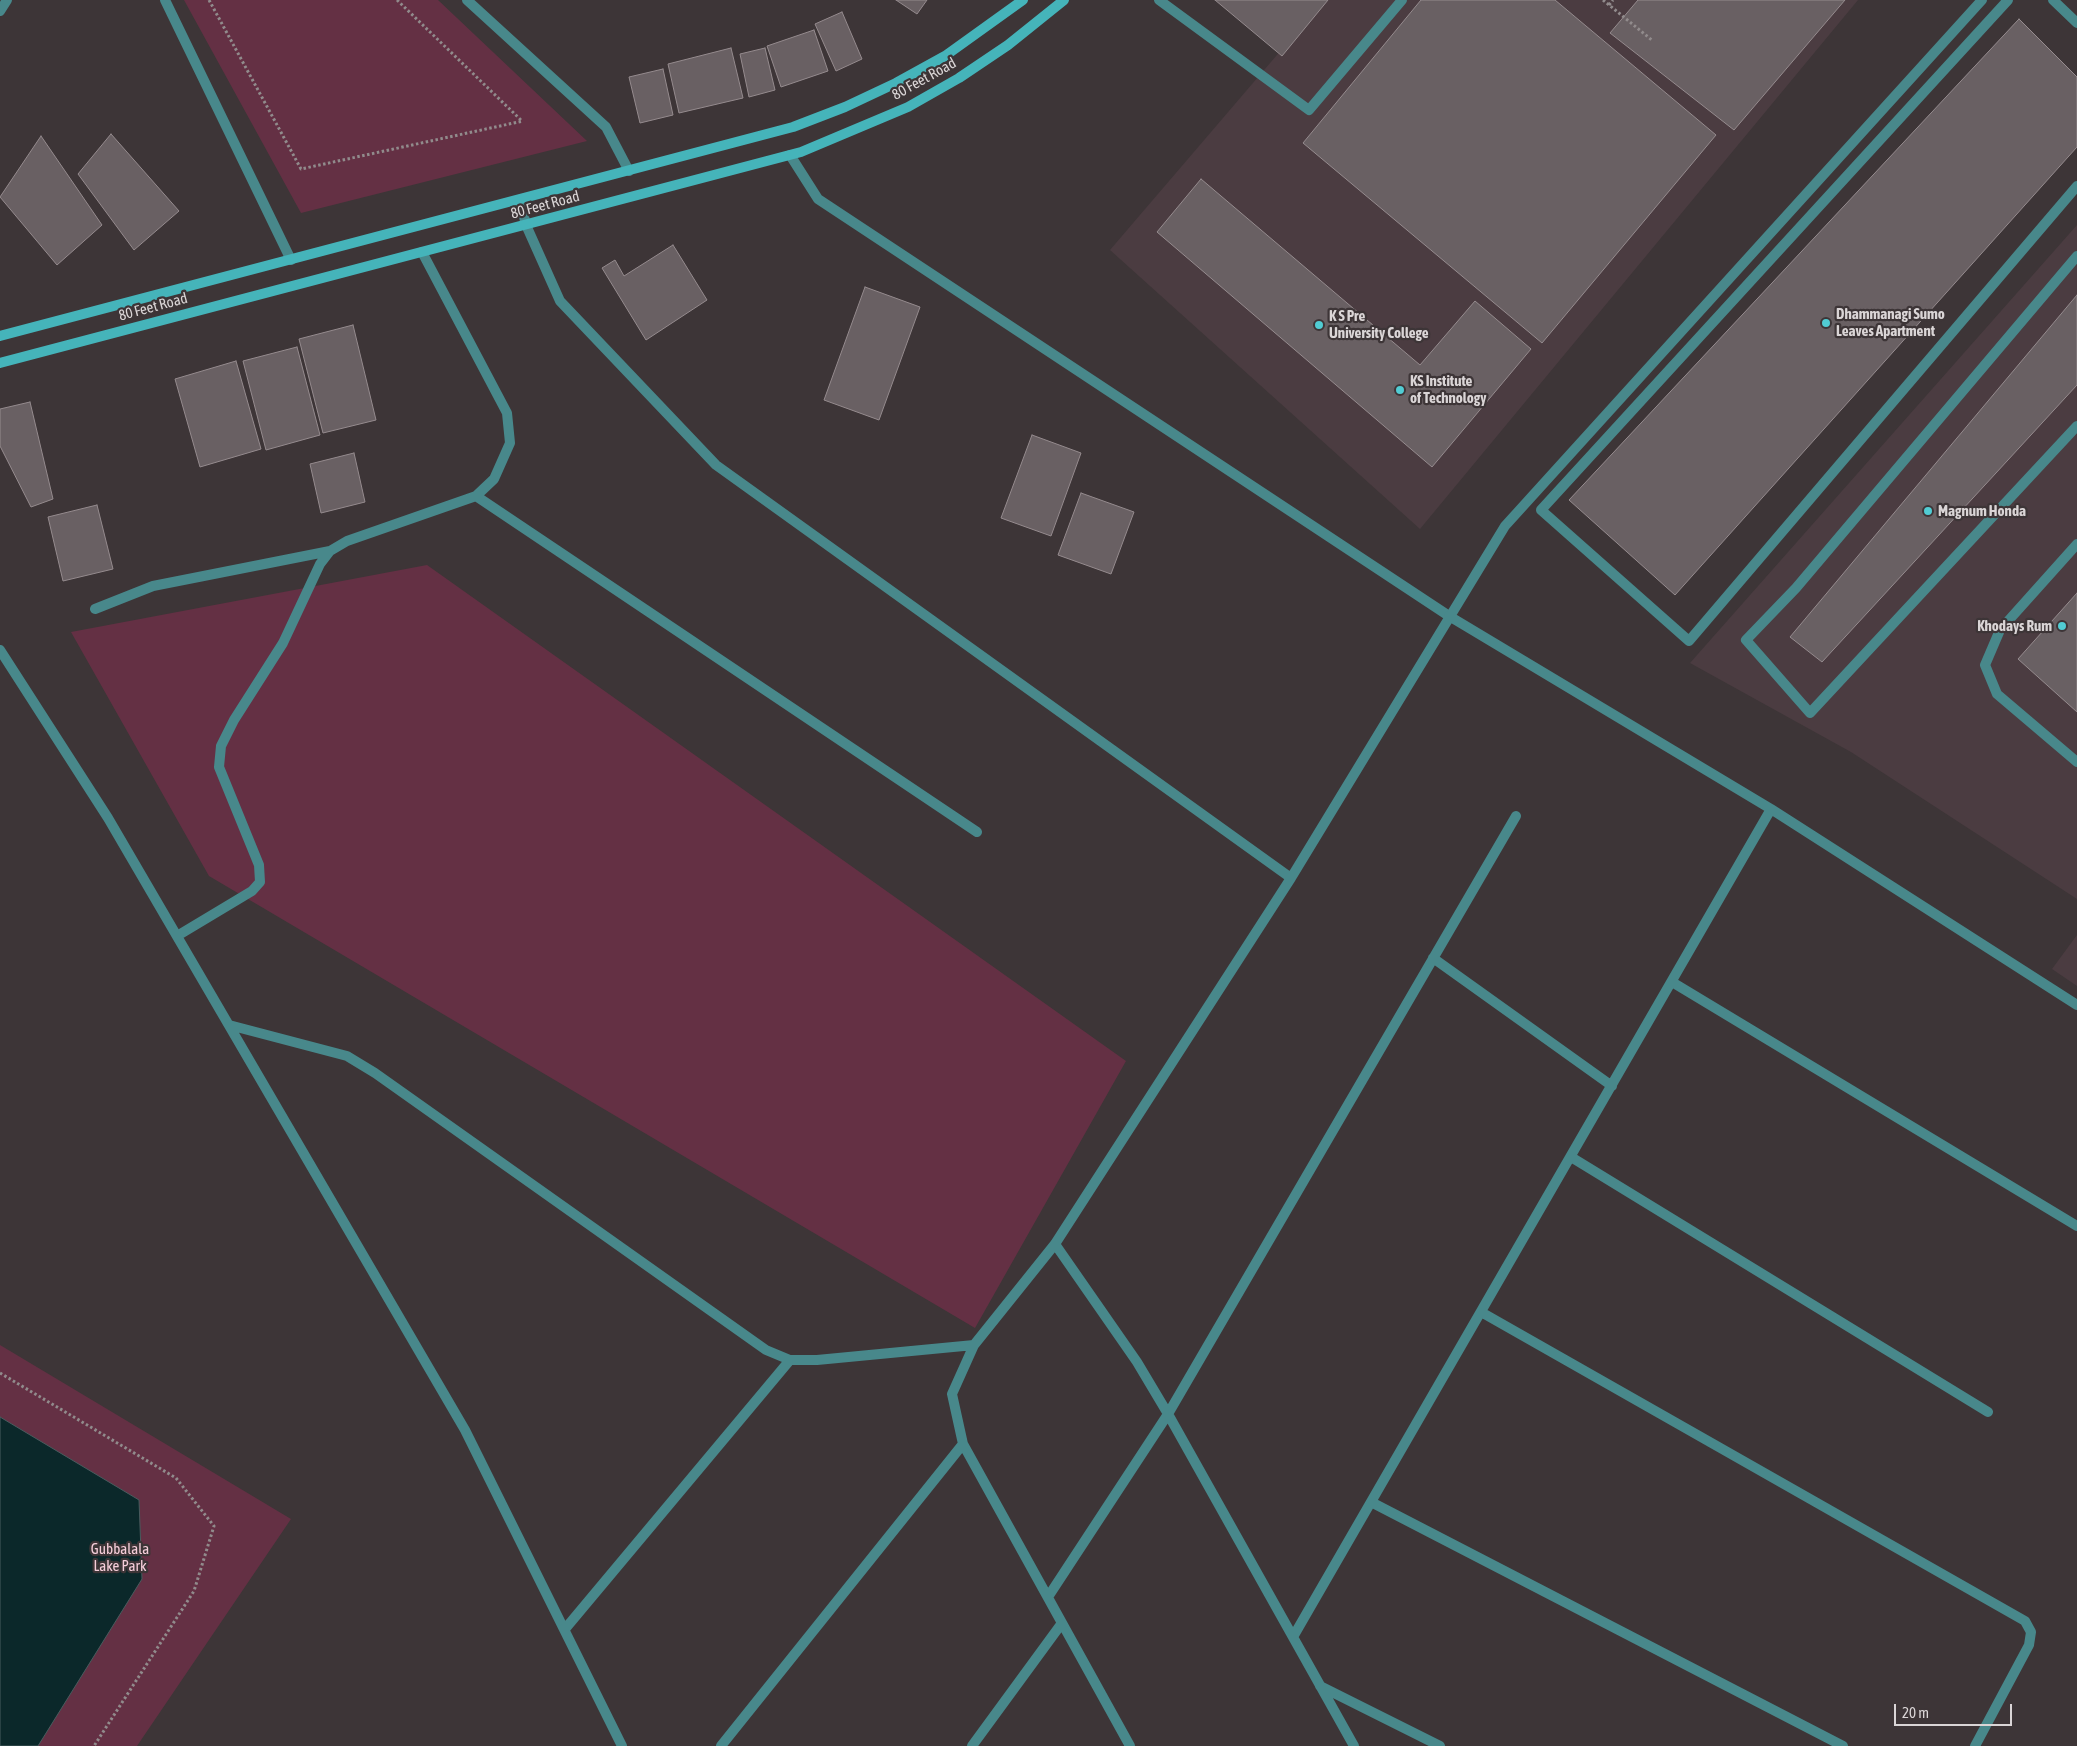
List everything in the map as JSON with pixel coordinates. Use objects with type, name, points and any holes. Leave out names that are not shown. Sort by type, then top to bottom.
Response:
[{"type":"main road","name":"80 Feet Road","points":[[0,336],[784,130],[845,107],[896,83],[945,56],[1023,0]]},
{"type":"main road","name":"80 Feet Road","points":[[0,363],[790,155],[855,131],[908,107],[959,78],[1008,45],[1064,0]]},
{"type":"street","points":[[0,11],[7,0]]},
{"type":"street","points":[[165,0],[291,260]]},
{"type":"street","points":[[468,0],[606,127],[629,171]]},
{"type":"street","points":[[1159,0],[1308,110],[1402,0]]},
{"type":"street","points":[[1130,1746],[963,1444],[952,1394],[974,1344],[1055,1244],[1291,878],[1505,526],[1982,0]]},
{"type":"street","points":[[2008,0],[1541,510],[1689,641],[2077,186]]},
{"type":"street","points":[[2053,0],[2077,23]]},
{"type":"street","points":[[790,155],[818,199],[1449,616],[1771,809],[2077,1005]]},
{"type":"street","points":[[520,200],[526,226],[560,301],[716,465],[1291,878]]},
{"type":"street","points":[[95,609],[152,586],[330,551],[347,541],[476,496],[494,479],[510,443],[507,413],[422,252]]},
{"type":"street","points":[[2077,256],[1796,588],[1746,640],[1810,713],[2077,426]]},
{"type":"street","points":[[476,496],[977,832]]},
{"type":"street","points":[[2077,544],[2000,630],[1985,665],[1997,694],[2077,762]]},
{"type":"street","points":[[177,936],[252,891],[260,882],[259,865],[219,767],[221,746],[234,720],[283,643],[320,564],[330,551]]},
{"type":"street","points":[[0,650],[108,818],[465,1430],[622,1746]]},
{"type":"street","points":[[1293,1637],[1771,809]]},
{"type":"street","points":[[1048,1598],[1168,1414],[1516,816]]},
{"type":"street","points":[[1432,958],[1612,1086]]},
{"type":"street","points":[[1672,982],[2077,1226]]},
{"type":"street","points":[[229,1025],[346,1056],[375,1073],[766,1350],[790,1360],[817,1360],[974,1344]]},
{"type":"street","points":[[1570,1157],[1988,1412]]},
{"type":"street","points":[[1055,1244],[1137,1362],[1168,1414],[1218,1507],[1354,1746]]},
{"type":"street","points":[[1481,1312],[2025,1622],[2031,1632],[2029,1645],[1975,1746]]},
{"type":"street","points":[[565,1629],[790,1360]]},
{"type":"street","points":[[721,1746],[963,1444]]},
{"type":"street","points":[[1371,1502],[1843,1746]]},
{"type":"street","points":[[972,1746],[1062,1623]]},
{"type":"street","points":[[1320,1686],[1440,1746]]},
{"type":"path","points":[[209,0],[301,169],[523,121],[397,0]]},
{"type":"path","points":[[1603,0],[1653,41]]},
{"type":"path","points":[[1609,5],[1613,0]]},
{"type":"path","points":[[0,1373],[176,1478],[214,1526],[194,1591],[94,1746]]},
{"type":"shaded area","name":"KS Institute of Technology","points":[[1324,0],[1858,0],[1420,529],[1110,250]]},
{"type":"shaded area","points":[[2077,225],[2077,899],[1851,752],[1690,663]]},
{"type":"shaded area","points":[[2077,935],[2077,986],[2052,969]]},
{"type":"green space","points":[[184,0],[438,0],[587,141],[301,213]]},
{"type":"green space","points":[[427,565],[1126,1061],[975,1328],[209,876],[71,632]]},
{"type":"green space","name":"Gubbalala Lake Park","points":[[0,1345],[291,1519],[137,1746],[0,1746]]},
{"type":"water","points":[[0,1417],[139,1500],[142,1579],[38,1746],[0,1746]]},
{"type":"building","points":[[896,0],[927,0],[917,14]]},
{"type":"building","points":[[1215,0],[1328,0],[1282,56]]},
{"type":"building","points":[[1421,0],[1555,0],[1716,135],[1542,343],[1303,143]]},
{"type":"building","points":[[1638,0],[1845,0],[1734,130],[1610,33]]},
{"type":"building","points":[[842,12],[862,59],[836,71],[815,24]]},
{"type":"building","name":"Dhammanagi Sumo Leaves Apartment","points":[[2019,19],[2077,77],[2077,147],[1675,595],[1569,500]]},
{"type":"building","points":[[814,30],[828,71],[781,87],[767,46]]},
{"type":"building","points":[[731,48],[743,98],[679,113],[668,64]]},
{"type":"building","points":[[765,48],[775,90],[749,97],[740,54]]},
{"type":"building","points":[[663,69],[673,115],[640,123],[629,77]]},
{"type":"building","points":[[111,134],[179,211],[134,250],[78,174]]},
{"type":"building","points":[[41,136],[102,225],[57,265],[0,197]]},
{"type":"building","name":"K S Pre University College","points":[[1201,179],[1420,365],[1475,301],[1531,349],[1432,467],[1157,232]]},
{"type":"building","points":[[673,245],[707,300],[646,340],[602,268],[615,260],[624,276]]},
{"type":"building","points":[[865,287],[920,307],[879,420],[824,400]]},
{"type":"building","name":"Magnum Honda","points":[[2077,295],[2077,385],[1822,662],[1790,637]]},
{"type":"building","points":[[353,325],[376,420],[323,433],[299,339]]},
{"type":"building","points":[[297,347],[320,435],[266,450],[243,361]]},
{"type":"building","points":[[236,361],[261,449],[200,467],[175,379]]},
{"type":"building","points":[[30,402],[53,499],[31,507],[0,446],[0,409]]},
{"type":"building","points":[[1032,435],[1081,453],[1051,536],[1001,518]]},
{"type":"building","points":[[354,453],[365,502],[321,513],[310,464]]},
{"type":"building","points":[[1081,493],[1134,512],[1111,574],[1058,555]]},
{"type":"building","points":[[97,505],[113,569],[63,581],[48,517]]},
{"type":"building","name":"Khodays Rum","points":[[2077,593],[2077,712],[2018,659]]},
{"type":"place","name":"Dhammanagi Sumo Leaves Apartment","points":[[1826,323]]},
{"type":"place","name":"K S Pre University College","points":[[1319,325]]},
{"type":"place","name":"KS Institute of Technology","points":[[1400,390]]},
{"type":"place","name":"Magnum Honda","points":[[1928,511]]},
{"type":"place","name":"Khodays Rum","points":[[2062,626]]}]
